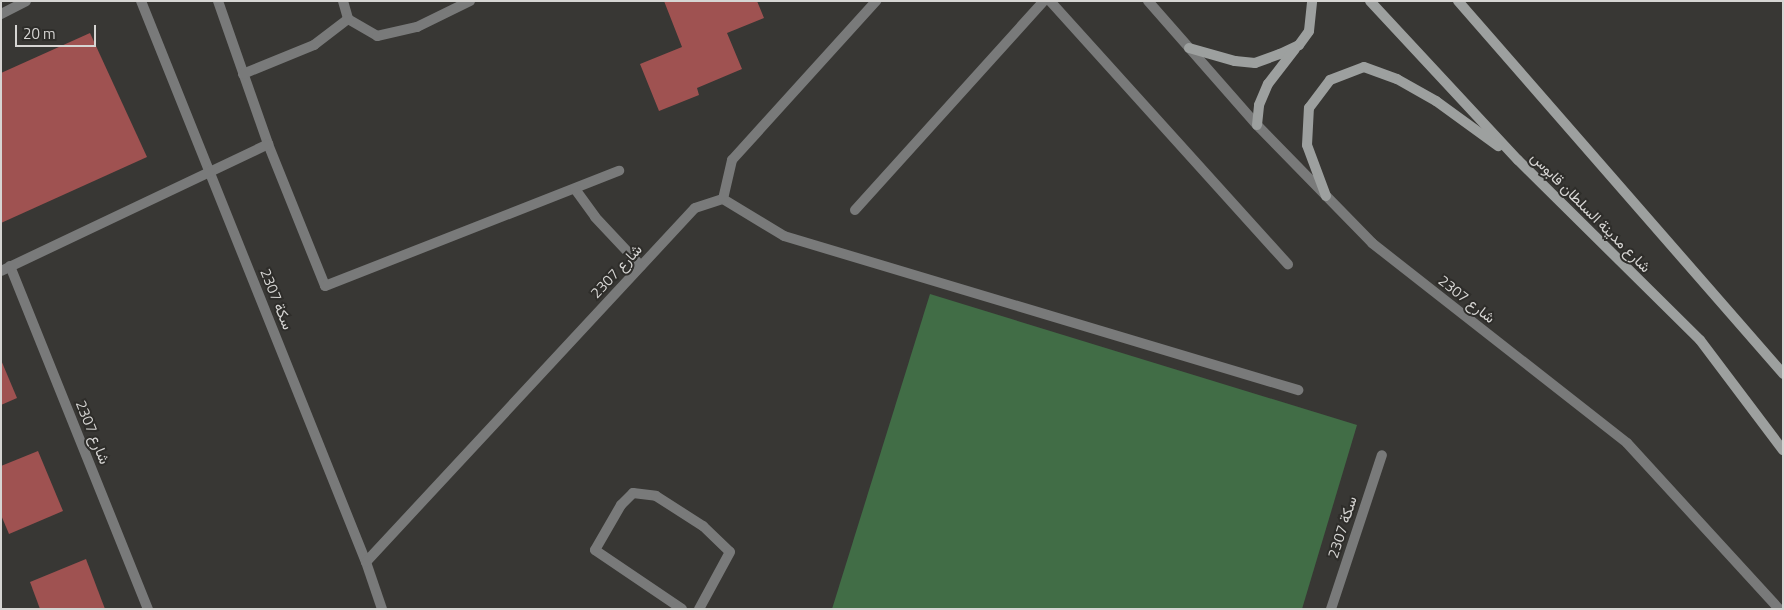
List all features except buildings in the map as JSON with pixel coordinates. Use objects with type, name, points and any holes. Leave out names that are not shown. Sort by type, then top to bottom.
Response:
[{"type":"main road","points":[[1257,125],[1259,105],[1268,84],[1309,31],[1312,1]]},
{"type":"main road","name":"شارع مدينة السلطان قابوس","points":[[1370,1],[1518,160],[1700,340],[1783,450]]},
{"type":"main road","points":[[1458,1],[1783,374]]},
{"type":"main road","points":[[1189,48],[1234,61],[1255,63],[1299,45]]},
{"type":"main road","points":[[1326,196],[1307,145],[1309,108],[1330,80],[1364,67],[1397,79],[1436,101],[1518,160]]},
{"type":"street","points":[[1,14],[26,1]]},
{"type":"street","name":"سكة 2307","points":[[141,1],[366,562],[382,609]]},
{"type":"street","points":[[218,1],[268,144],[325,286],[576,190],[619,171]]},
{"type":"street","points":[[343,1],[348,19],[377,36],[416,27],[470,1]]},
{"type":"street","points":[[876,1],[732,160],[723,199],[784,236],[1298,390]]},
{"type":"street","points":[[855,210],[1044,1]]},
{"type":"street","points":[[1050,1],[1288,264]]},
{"type":"street","name":"2307 شارع","points":[[1148,1],[1257,125],[1372,243],[1627,443],[1779,609]]},
{"type":"street","points":[[243,74],[314,45],[348,19]]},
{"type":"street","points":[[6,268],[268,144]]},
{"type":"street","points":[[576,190],[595,217],[641,266]]},
{"type":"street","name":"2307 شارع","points":[[366,562],[695,208],[723,199]]},
{"type":"street","name":"2307 شارع","points":[[6,268],[148,609]]},
{"type":"street","name":"سكة 2307","points":[[1331,609],[1382,455]]},
{"type":"street","points":[[682,609],[594,550],[621,505],[633,493],[656,496],[703,526],[730,552],[699,609]]},
{"type":"green space","points":[[930,294],[1357,425],[1302,609],[832,609]]}]
